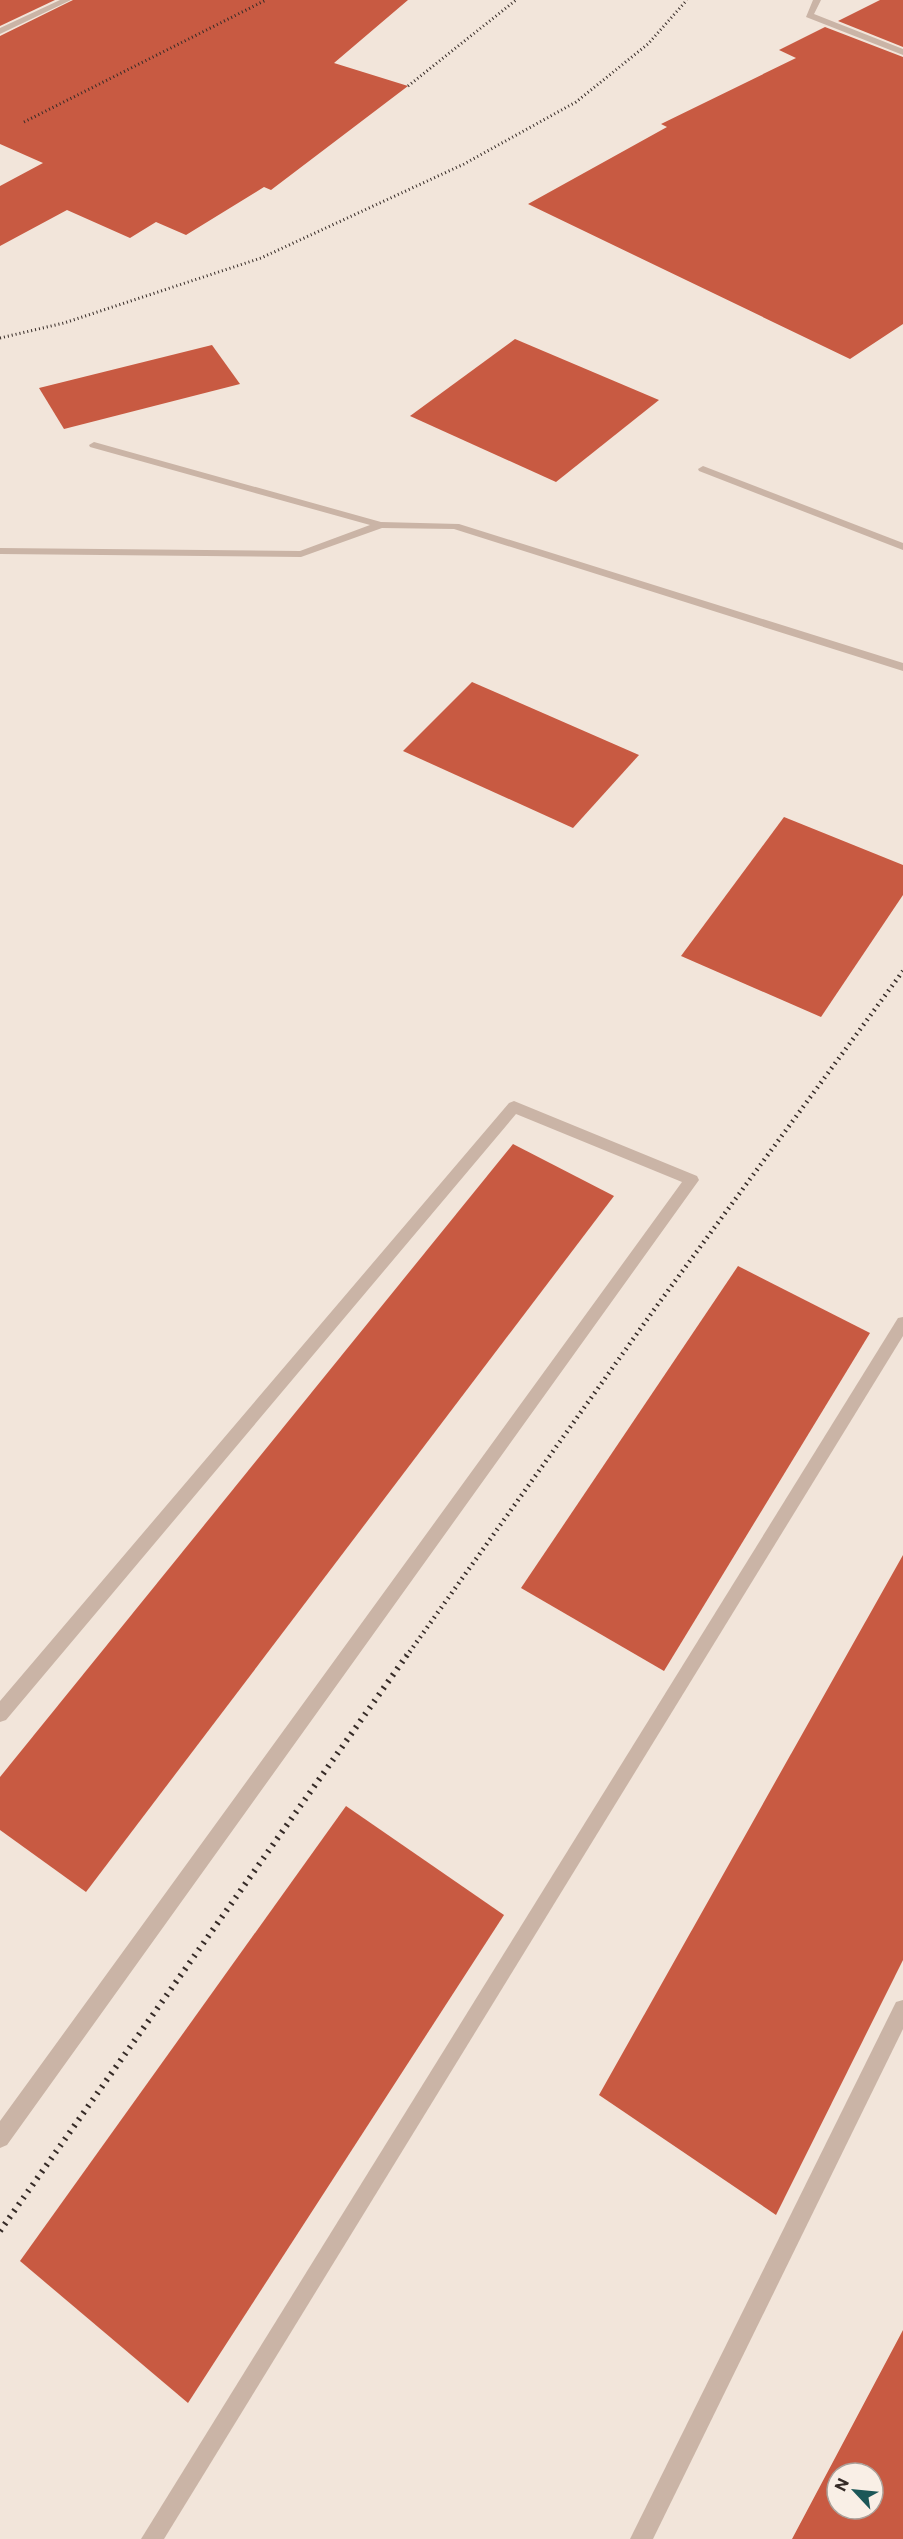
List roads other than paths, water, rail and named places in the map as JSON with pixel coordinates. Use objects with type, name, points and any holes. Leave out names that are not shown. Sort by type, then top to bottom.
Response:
[{"type":"lane","points":[[0,31],[67,0]]},
{"type":"lane","points":[[817,0],[809,15],[903,52]]},
{"type":"lane","points":[[94,445],[381,525],[455,526],[903,667]]},
{"type":"lane","points":[[703,468],[903,547]]},
{"type":"lane","points":[[0,551],[301,554],[381,525]]},
{"type":"lane","points":[[0,1714],[514,1107],[692,1180],[0,2138]]},
{"type":"lane","points":[[152,2539],[903,1323]]},
{"type":"lane","points":[[641,2539],[903,2009]]},
{"type":"railway","points":[[24,122],[266,0]]},
{"type":"railway","points":[[408,86],[516,0]]},
{"type":"railway","points":[[0,338],[64,323],[261,258],[464,164],[576,102],[648,44],[687,0]]},
{"type":"railway","points":[[406,1657],[656,1307],[903,971]]},
{"type":"railway","points":[[0,2231],[407,1655]]}]
